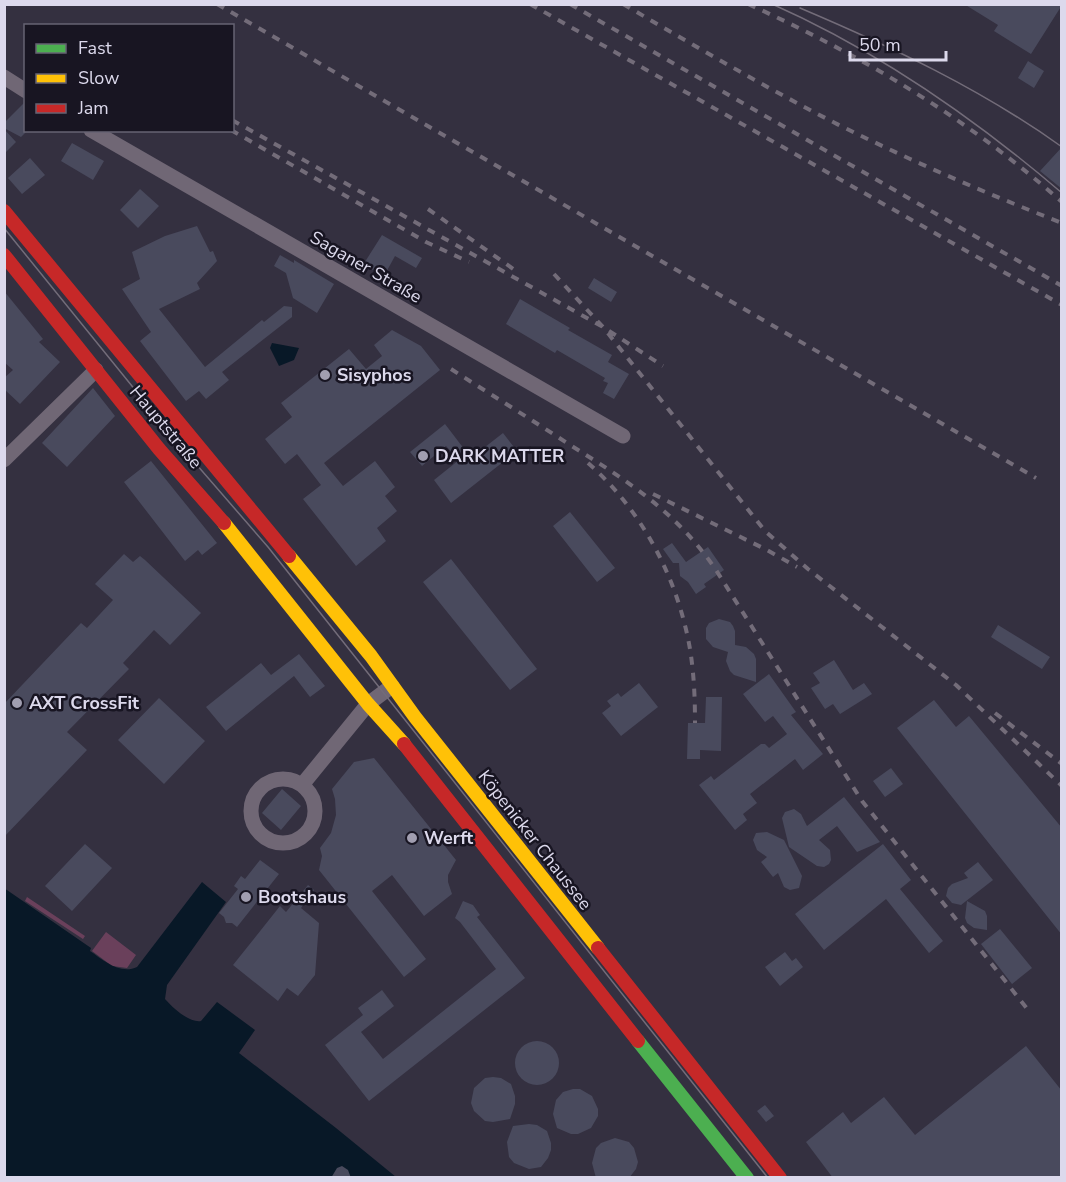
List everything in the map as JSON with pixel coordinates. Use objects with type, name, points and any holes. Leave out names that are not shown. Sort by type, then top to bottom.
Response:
[{"type":"main road","name":"Hauptstraße","points":[[4,211],[107,359],[169,460],[240,542],[368,704]]},
{"type":"main road","name":"Hauptstraße","points":[[4,255],[107,359],[262,524]]},
{"type":"main road","name":"Köpenicker Chaussee","points":[[262,524],[371,656],[415,717],[780,1178]]},
{"type":"main road","points":[[368,704],[396,734],[747,1178]]},
{"type":"street","points":[[4,77],[24,90]]},
{"type":"street","name":"Saganer Straße","points":[[94,132],[623,436]]},
{"type":"street","points":[[4,460],[107,359]]},
{"type":"street","points":[[302,785],[368,704],[392,686]]},
{"type":"street","points":[[276,779],[285,779],[302,785],[314,802],[313,823],[299,839],[289,843],[268,840],[254,826],[251,806],[254,797],[260,789],[276,779]]},
{"type":"shaded area","points":[[27,897],[85,936],[83,939],[25,901]]},
{"type":"shaded area","points":[[106,932],[136,955],[127,968],[112,966],[92,951]]},
{"type":"water","points":[[272,343],[299,348],[294,360],[279,366],[270,348]]},
{"type":"water","points":[[202,882],[226,902],[167,985],[165,999],[172,1007],[196,1021],[201,1021],[217,1002],[255,1030],[239,1053],[396,1177],[5,1177],[4,888],[91,948],[90,951],[106,962],[118,968],[131,969],[137,967]]},
{"type":"building","points":[[964,4],[1062,5],[1031,54],[994,31],[998,25]]},
{"type":"building","points":[[1028,61],[1044,71],[1034,88],[1018,78]]},
{"type":"building","points":[[24,103],[24,132],[26,132],[21,137],[4,128],[4,123]]},
{"type":"building","points":[[4,129],[16,142],[4,154]]},
{"type":"building","points":[[72,143],[104,161],[93,180],[61,161]]},
{"type":"building","points":[[1062,147],[1062,189],[1040,171]]},
{"type":"building","points":[[30,158],[45,175],[22,194],[8,178]]},
{"type":"building","points":[[140,189],[159,206],[138,228],[120,210]]},
{"type":"building","points":[[197,226],[217,261],[197,283],[200,289],[159,309],[205,367],[262,320],[264,322],[284,306],[292,307],[292,317],[222,372],[229,380],[206,399],[199,391],[186,401],[140,341],[151,332],[122,289],[140,279],[132,252],[165,236]]},
{"type":"building","points":[[382,235],[422,258],[416,268],[395,256],[384,276],[363,265]]},
{"type":"building","points":[[280,255],[294,263],[294,260],[334,284],[317,313],[293,298],[286,273],[274,266]]},
{"type":"building","points":[[594,278],[617,292],[611,302],[588,288]]},
{"type":"building","points":[[4,291],[43,339],[39,342],[60,362],[20,404],[4,389],[4,378],[13,370],[4,362]]},
{"type":"building","points":[[520,299],[612,355],[608,362],[629,374],[614,399],[603,393],[608,383],[603,381],[605,378],[557,350],[555,353],[506,324]]},
{"type":"building","points":[[392,330],[421,346],[440,370],[324,463],[343,486],[375,461],[395,487],[385,496],[397,511],[377,528],[386,541],[356,566],[303,499],[321,485],[297,454],[285,464],[265,439],[292,417],[281,403],[349,349],[366,369],[382,356],[374,345]]},
{"type":"building","points":[[93,388],[115,416],[67,467],[42,443]]},
{"type":"building","points":[[445,424],[471,458],[503,433],[517,451],[451,503],[434,480],[459,460],[446,446],[422,466],[410,452]]},
{"type":"building","points":[[151,461],[217,543],[202,555],[198,550],[185,561],[124,482]]},
{"type":"building","points":[[570,512],[615,568],[597,582],[553,526]]},
{"type":"building","points":[[672,543],[686,562],[708,547],[724,570],[704,584],[706,587],[696,594],[688,582],[680,576],[679,563],[673,563],[663,549]]},
{"type":"building","points":[[124,554],[133,562],[140,556],[201,613],[170,645],[154,630],[123,663],[129,669],[67,732],[87,750],[4,837],[4,704],[81,623],[87,628],[113,600],[95,584]]},
{"type":"building","points":[[451,559],[537,669],[510,690],[423,582]]},
{"type":"building","points":[[719,619],[730,622],[733,626],[735,645],[746,647],[754,654],[756,682],[734,675],[726,661],[728,652],[713,647],[706,639],[706,628],[709,623]]},
{"type":"building","points":[[998,625],[1050,657],[1042,669],[991,637]]},
{"type":"building","points":[[299,654],[325,686],[310,697],[294,676],[226,731],[206,707],[261,663],[271,675]]},
{"type":"building","points":[[834,660],[853,690],[864,683],[872,694],[840,714],[833,704],[825,709],[811,688],[820,683],[813,673]]},
{"type":"building","points":[[769,674],[796,712],[791,715],[823,754],[803,770],[795,759],[750,794],[757,803],[743,814],[747,820],[735,830],[699,785],[711,776],[714,780],[761,744],[769,748],[787,734],[773,716],[765,722],[743,694]]},
{"type":"building","points":[[639,683],[658,707],[621,736],[602,713],[611,706],[607,701],[618,693],[621,697]]},
{"type":"building","points":[[706,697],[722,697],[721,751],[700,750],[700,759],[687,759],[688,723],[705,723]]},
{"type":"building","points":[[159,698],[205,741],[164,784],[118,740]]},
{"type":"building","points":[[934,700],[956,727],[969,716],[1062,828],[1062,935],[897,728]]},
{"type":"building","name":"Werft","points":[[374,758],[456,860],[448,875],[452,894],[424,916],[392,875],[372,891],[426,959],[404,977],[319,870],[322,856],[320,848],[331,833],[336,815],[332,789],[354,762]]},
{"type":"building","points":[[891,768],[903,784],[885,797],[873,781]]},
{"type":"building","points":[[282,789],[301,806],[281,830],[262,813]]},
{"type":"building","points":[[844,797],[880,842],[857,852],[837,826],[819,840],[830,850],[831,860],[824,867],[817,866],[789,847],[782,818],[785,812],[794,809],[801,814],[807,826]]},
{"type":"building","points":[[767,832],[784,840],[802,876],[799,888],[790,890],[784,887],[778,873],[773,877],[761,862],[767,857],[757,850],[753,840],[756,833]]},
{"type":"building","points":[[85,844],[112,868],[72,911],[45,886]]},
{"type":"building","points":[[883,844],[911,880],[900,889],[943,941],[929,953],[886,899],[824,950],[795,914]]},
{"type":"building","name":"Bootshaus","points":[[260,860],[279,874],[237,927],[232,923],[226,923],[224,917],[219,913],[238,889],[234,886],[241,876],[245,879]]},
{"type":"building","points":[[978,862],[993,880],[961,905],[952,903],[946,896],[948,888],[968,878],[964,873]]},
{"type":"building","points":[[308,885],[314,890],[301,908],[319,923],[315,975],[298,996],[287,988],[278,1001],[233,965],[280,906],[286,912]]},
{"type":"building","points":[[463,901],[473,905],[480,915],[477,917],[525,978],[369,1101],[325,1045],[363,1015],[358,1008],[382,990],[394,1006],[361,1032],[383,1059],[496,969],[455,918]]},
{"type":"building","points":[[967,901],[985,911],[987,930],[974,928],[967,923],[965,918]]},
{"type":"building","points":[[1000,929],[1032,968],[1012,984],[981,944]]},
{"type":"building","points":[[785,952],[792,961],[796,958],[803,967],[780,986],[765,967]]},
{"type":"building","points":[[537,1041],[546,1042],[553,1047],[558,1054],[558,1072],[553,1079],[546,1084],[537,1085],[528,1084],[521,1079],[516,1072],[515,1063],[516,1054],[521,1047],[528,1042]]},
{"type":"building","points":[[1026,1046],[1062,1091],[1062,1178],[833,1178],[806,1142],[843,1112],[851,1123],[884,1097],[915,1135]]},
{"type":"building","points":[[485,1078],[501,1078],[511,1084],[515,1104],[510,1119],[485,1121],[474,1111],[471,1103],[474,1088]]},
{"type":"building","points":[[580,1089],[592,1096],[598,1109],[598,1116],[591,1128],[578,1134],[571,1134],[557,1128],[553,1114],[556,1100],[563,1092]]},
{"type":"building","points":[[765,1105],[774,1116],[766,1122],[757,1111]]},
{"type":"building","points":[[537,1125],[547,1131],[551,1150],[541,1167],[529,1169],[514,1163],[509,1157],[507,1142],[513,1126]]},
{"type":"building","points":[[615,1138],[629,1142],[634,1148],[638,1162],[636,1169],[629,1178],[596,1178],[592,1163],[596,1148],[601,1143]]},
{"type":"building","points":[[342,1166],[348,1170],[351,1178],[331,1178],[337,1168]]},
{"type":"tram line","points":[[772,4],[811,22],[887,64],[959,112],[1062,193]]},
{"type":"tram line","points":[[800,8],[935,70],[1000,106],[1062,147]]},
{"type":"tram line","points":[[4,228],[183,449],[268,547],[768,1178]]},
{"type":"railway","points":[[217,4],[1036,478]]},
{"type":"railway","points":[[530,4],[1062,305]]},
{"type":"railway","points":[[570,4],[1062,286]]},
{"type":"railway","points":[[623,4],[835,123],[947,176],[1062,223]]},
{"type":"railway","points":[[748,4],[832,45],[912,91],[989,143],[1062,202]]},
{"type":"railway","points":[[234,121],[603,327],[663,366]]},
{"type":"railway","points":[[234,132],[426,242],[469,262]]},
{"type":"railway","points":[[428,209],[519,273]]},
{"type":"railway","points":[[554,274],[603,327],[765,531],[808,569],[956,685],[1062,786]]},
{"type":"railway","points":[[451,369],[630,484],[684,530],[716,570],[862,801],[1029,1011]]},
{"type":"railway","points":[[588,463],[625,502],[641,524],[667,572],[677,597],[690,649],[695,723]]},
{"type":"railway","points":[[653,494],[797,567]]},
{"type":"railway","points":[[995,713],[1062,764]]},
{"type":"traffic: fast","points":[[638,1041],[747,1178]]},
{"type":"traffic: slow","points":[[224,523],[368,704],[404,744]]},
{"type":"traffic: slow","points":[[289,556],[371,656],[415,717],[598,948]]},
{"type":"traffic: jam","points":[[4,211],[289,556]]},
{"type":"traffic: jam","points":[[4,255],[159,449],[224,523]]},
{"type":"traffic: jam","points":[[404,744],[638,1041]]},
{"type":"traffic: jam","points":[[598,948],[780,1178]]},
{"type":"place","name":"Sisyphos","points":[[325,375]]},
{"type":"place","name":"DARK MATTER","points":[[423,456]]},
{"type":"place","name":"AXT CrossFit","points":[[17,703]]},
{"type":"place","name":"Werft","points":[[412,838]]},
{"type":"place","name":"Bootshaus","points":[[246,897]]}]
